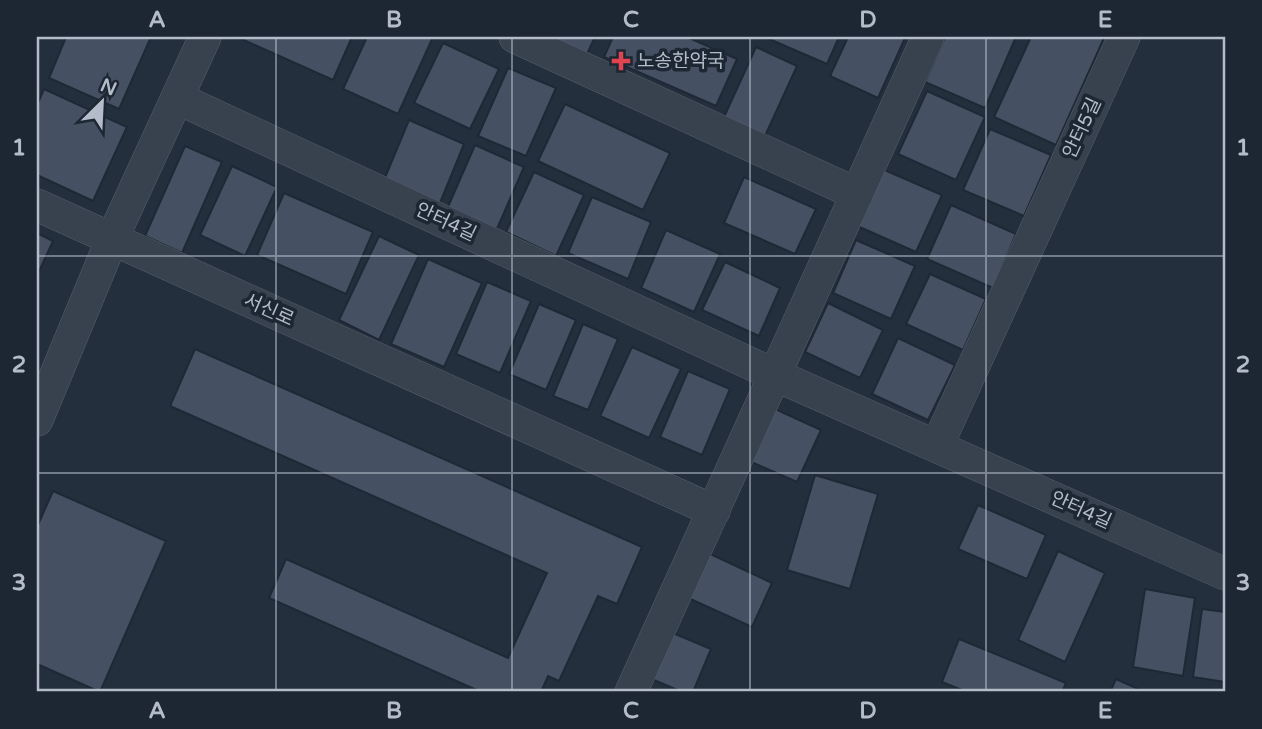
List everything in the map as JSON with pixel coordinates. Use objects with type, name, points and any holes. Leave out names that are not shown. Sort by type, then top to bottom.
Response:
[{"type":"street","points":[[37,420],[112,239],[205,37]]},
{"type":"street","points":[[515,37],[858,194]]},
{"type":"street","name":"안터5길","points":[[937,446],[1124,37]]},
{"type":"street","points":[[631,692],[925,43]]},
{"type":"street","name":"안터4길","points":[[177,98],[775,375],[1225,574]]},
{"type":"street","name":"서신로","points":[[37,205],[714,511]]},
{"type":"building","points":[[66,37],[151,37],[119,109],[49,78]]},
{"type":"building","points":[[237,37],[352,37],[333,80]]},
{"type":"building","points":[[367,37],[433,37],[398,114],[343,89]]},
{"type":"building","points":[[547,37],[595,37],[587,54]]},
{"type":"building","points":[[613,37],[687,37],[737,59],[716,106],[604,57]]},
{"type":"building","points":[[769,37],[839,37],[827,64]]},
{"type":"building","points":[[848,37],[905,38],[878,98],[830,76]]},
{"type":"building","points":[[945,37],[1016,37],[985,108],[925,82]]},
{"type":"building","points":[[1031,37],[1104,38],[1056,145],[994,117]]},
{"type":"building","points":[[443,43],[499,69],[470,129],[414,103]]},
{"type":"building","points":[[756,47],[797,66],[765,136],[724,117]]},
{"type":"building","points":[[508,68],[556,88],[526,156],[478,136]]},
{"type":"building","points":[[44,89],[127,127],[93,201],[37,175],[37,105]]},
{"type":"building","points":[[927,91],[985,117],[956,180],[898,154]]},
{"type":"building","points":[[565,104],[670,153],[643,210],[538,161]]},
{"type":"building","points":[[409,120],[464,144],[440,203],[384,180]]},
{"type":"building","points":[[990,129],[1051,155],[1024,216],[963,190]]},
{"type":"building","points":[[475,145],[524,167],[496,231],[447,209]]},
{"type":"building","points":[[185,146],[222,162],[182,253],[145,236]]},
{"type":"building","points":[[232,166],[277,187],[245,256],[200,235]]},
{"type":"building","points":[[880,168],[942,195],[916,252],[855,225]]},
{"type":"building","points":[[534,172],[584,195],[556,256],[506,232]]},
{"type":"building","points":[[744,177],[816,209],[795,254],[724,223]]},
{"type":"building","points":[[284,193],[373,232],[346,294],[257,255]]},
{"type":"building","points":[[592,197],[651,222],[628,279],[568,253]]},
{"type":"building","points":[[951,205],[1016,234],[993,288],[927,259]]},
{"type":"building","points":[[666,230],[720,254],[694,312],[641,288]]},
{"type":"building","points":[[37,233],[53,241],[37,276]]},
{"type":"building","points":[[379,236],[419,255],[379,340],[339,320]]},
{"type":"building","points":[[856,240],[915,266],[891,319],[833,293]]},
{"type":"building","points":[[428,259],[482,283],[444,367],[391,344]]},
{"type":"building","points":[[725,262],[780,288],[759,336],[702,310]]},
{"type":"building","points":[[930,274],[986,299],[963,350],[906,324]]},
{"type":"building","points":[[487,282],[531,301],[500,373],[456,354]]},
{"type":"building","points":[[828,303],[883,330],[860,378],[805,352]]},
{"type":"building","points":[[539,304],[576,320],[546,390],[509,374]]},
{"type":"building","points":[[583,324],[618,339],[588,410],[553,396]]},
{"type":"building","points":[[898,338],[955,365],[928,420],[872,394]]},
{"type":"building","points":[[632,347],[681,369],[649,438],[600,416]]},
{"type":"building","points":[[195,349],[642,547],[617,604],[598,596],[559,681],[548,676],[541,692],[481,692],[269,598],[286,559],[508,658],[547,573],[170,406]]},
{"type":"building","points":[[688,371],[730,389],[702,455],[660,437]]},
{"type":"building","points":[[773,408],[821,430],[797,482],[749,461]]},
{"type":"building","points":[[815,475],[878,494],[850,589],[787,570]]},
{"type":"building","points":[[53,491],[166,541],[100,692],[37,664],[37,527]]},
{"type":"building","points":[[978,505],[1046,535],[1027,579],[958,549]]},
{"type":"building","points":[[1058,551],[1105,573],[1065,662],[1018,640]]},
{"type":"building","points":[[706,552],[772,583],[752,627],[686,597]]},
{"type":"building","points":[[1145,589],[1195,598],[1183,676],[1133,667]]},
{"type":"building","points":[[1202,609],[1225,612],[1225,682],[1193,677]]},
{"type":"building","points":[[668,631],[711,649],[693,692],[682,692],[647,677]]},
{"type":"building","points":[[959,639],[1066,683],[1062,692],[967,692],[942,682]]},
{"type":"building","points":[[1116,679],[1145,692],[1110,692]]},
{"type":"place","name":"노송한약국","points":[[621,61]]}]
